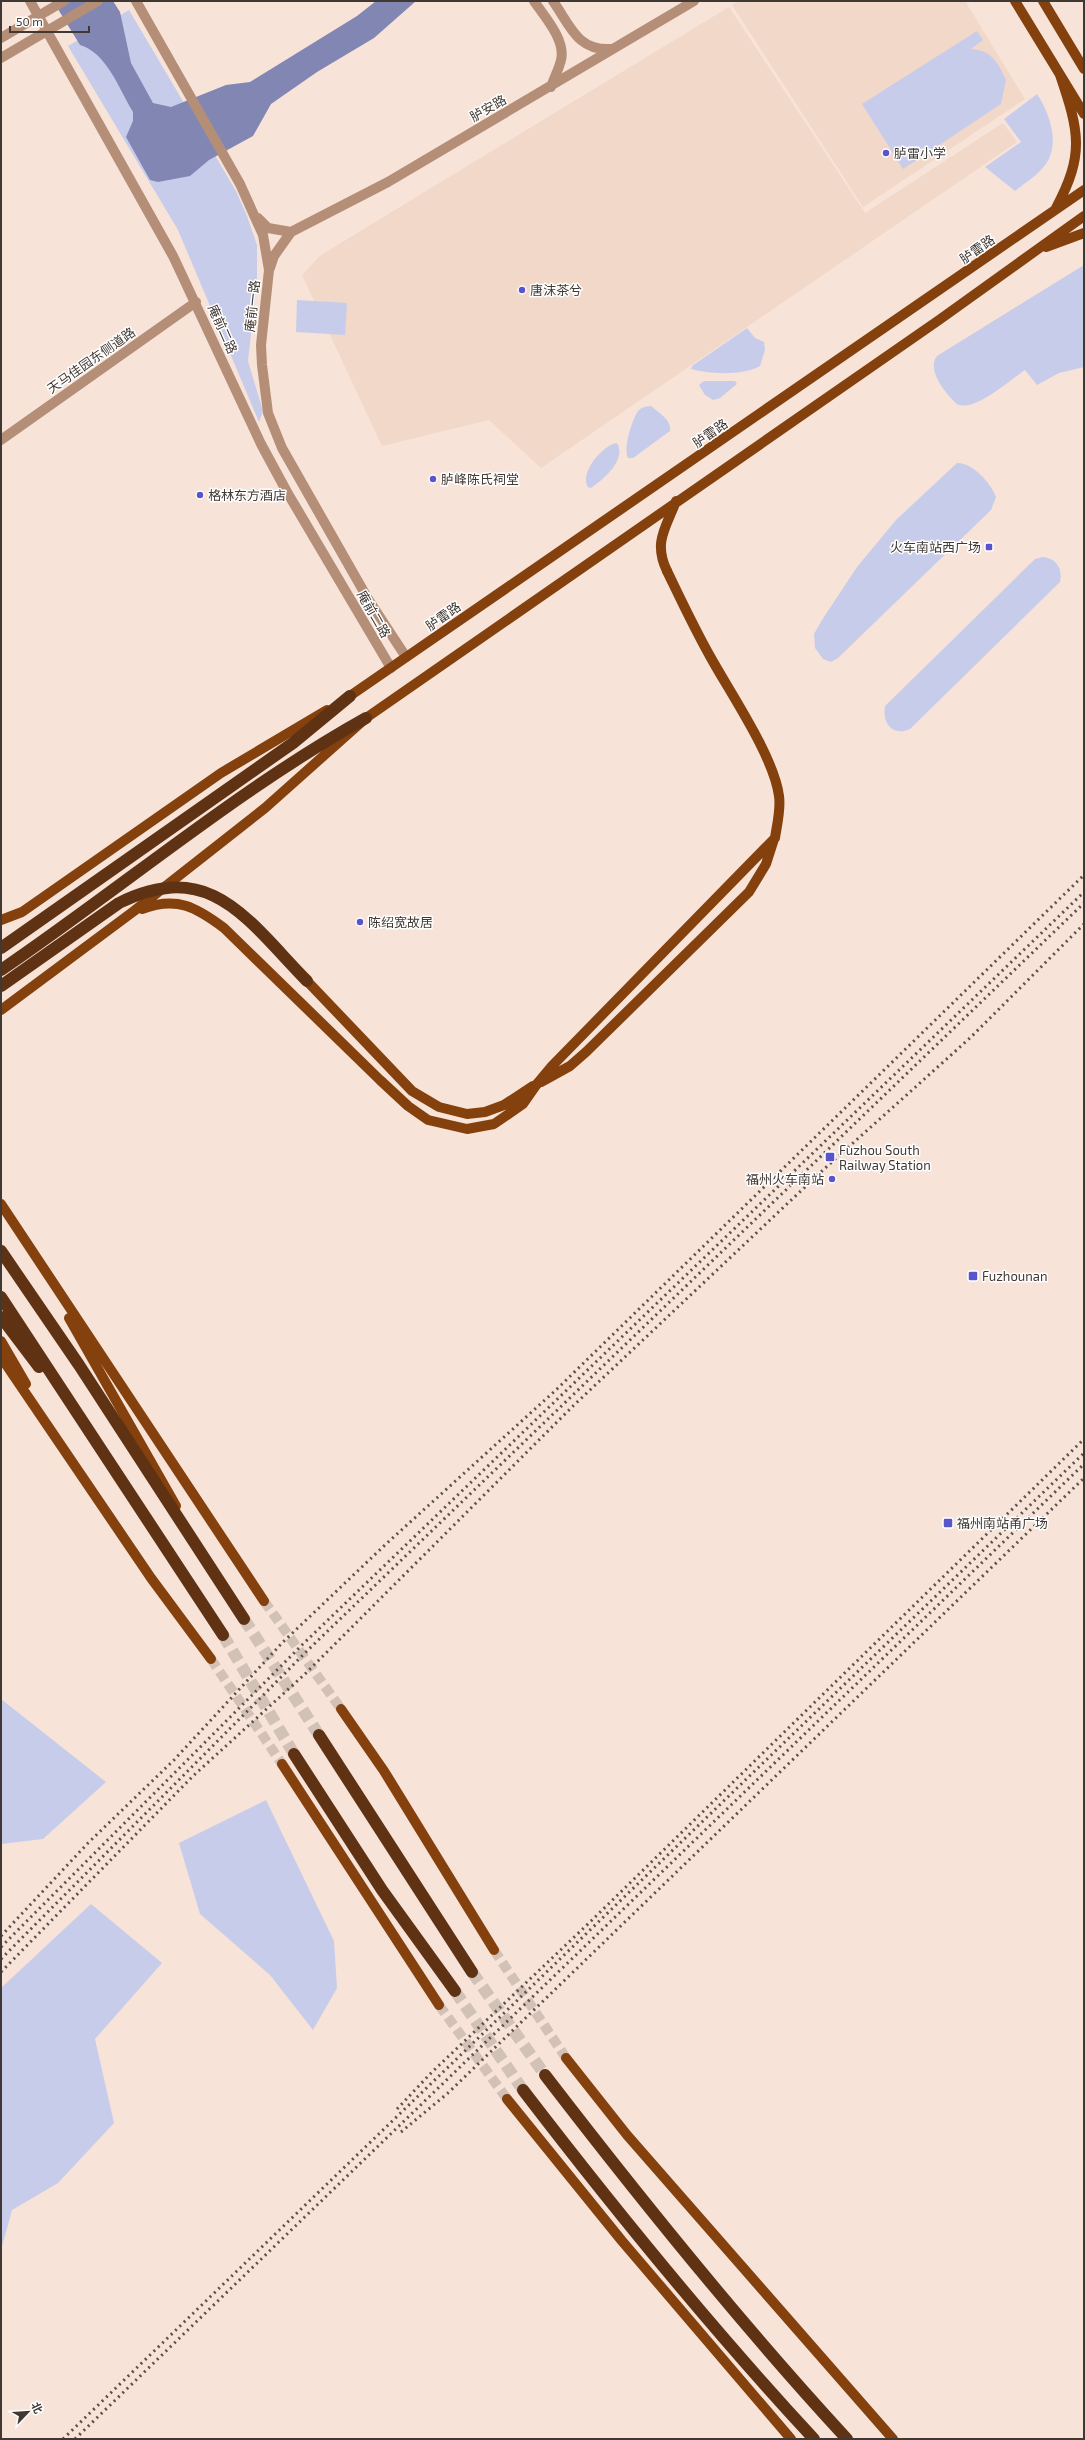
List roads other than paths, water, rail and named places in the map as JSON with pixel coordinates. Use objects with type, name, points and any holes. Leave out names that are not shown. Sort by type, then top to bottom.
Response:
[{"type":"highway","points":[[1,948],[292,743],[350,696]]},
{"type":"highway","points":[[1,970],[69,923],[238,798],[323,742],[366,718]]},
{"type":"highway","points":[[1,986],[119,903],[140,892],[169,886],[198,890],[217,896],[226,902],[242,915],[307,981]]},
{"type":"highway","points":[[1,1251],[96,1392],[244,1619]]},
{"type":"highway","points":[[1,1297],[223,1635]]},
{"type":"highway","points":[[1,1317],[27,1352],[67,1398]]},
{"type":"highway","points":[[319,1735],[472,1972]]},
{"type":"highway","points":[[294,1754],[382,1890],[455,1991]]},
{"type":"highway","points":[[545,2075],[630,2186],[712,2285],[792,2379],[847,2439]]},
{"type":"highway","points":[[523,2090],[569,2150],[687,2293],[814,2439]]},
{"type":"main road","points":[[1015,1],[1084,114]]},
{"type":"main road","points":[[1043,1],[1084,69]]},
{"type":"main road","points":[[1053,212],[1072,176],[1078,153],[1071,110],[1060,75]]},
{"type":"main road","name":"胪雷路","points":[[22,912],[221,773],[350,696],[1084,190]]},
{"type":"main road","points":[[3,1007],[134,911],[265,808],[366,718],[676,501],[932,325],[1084,216]]},
{"type":"main road","points":[[1030,254],[1084,233]]},
{"type":"main road","points":[[307,981],[412,1091],[438,1107],[467,1114],[485,1112],[504,1105],[537,1084],[570,1066],[749,892],[766,864],[775,838],[779,818],[779,796],[774,775],[765,754],[707,652],[660,554],[660,544],[676,501]]},
{"type":"main road","points":[[134,911],[152,905],[171,902],[181,903],[207,915],[256,958],[408,1106],[428,1120],[467,1129],[494,1124],[523,1104],[537,1084],[563,1055],[775,838]]},
{"type":"main road","points":[[1,920],[22,912]]},
{"type":"main road","points":[[1,927],[22,912]]},
{"type":"main road","points":[[1,1204],[50,1281],[264,1601]]},
{"type":"main road","points":[[50,1281],[75,1331],[214,1573]]},
{"type":"main road","points":[[1,1341],[60,1446]]},
{"type":"main road","points":[[1,1357],[151,1578],[211,1658]]},
{"type":"main road","points":[[341,1709],[384,1771],[494,1950]]},
{"type":"main road","points":[[282,1764],[440,2005]]},
{"type":"main road","points":[[566,2058],[627,2135],[894,2439]]},
{"type":"main road","points":[[507,2099],[622,2241],[790,2439]]},
{"type":"street","name":"庵前二路","points":[[30,1],[151,215],[196,302],[262,444],[391,668]]},
{"type":"street","points":[[1,38],[64,1]]},
{"type":"street","points":[[1,58],[98,1]]},
{"type":"street","name":"庵前一路","points":[[136,1],[227,160],[256,215],[266,247],[269,270],[261,345],[268,413],[282,448],[329,533],[377,614],[406,657]]},
{"type":"street","points":[[534,1],[552,30],[561,51],[561,59],[551,87]]},
{"type":"street","points":[[553,1],[578,38],[588,46],[600,50],[613,48]]},
{"type":"street","name":"胪安路","points":[[291,232],[388,182],[551,87],[613,48],[694,1]]},
{"type":"street","points":[[256,215],[268,228],[291,232],[274,256],[269,270]]},
{"type":"street","name":"天马佳园东侧道路","points":[[1,440],[196,302]]},
{"type":"tunnel","points":[[264,1601],[341,1709]]},
{"type":"tunnel","points":[[244,1619],[319,1735]]},
{"type":"tunnel","points":[[223,1635],[294,1754]]},
{"type":"tunnel","points":[[211,1659],[282,1764]]},
{"type":"tunnel","points":[[494,1950],[566,2058]]},
{"type":"tunnel","points":[[472,1972],[545,2075]]},
{"type":"tunnel","points":[[455,1991],[523,2090]]},
{"type":"tunnel","points":[[439,2005],[507,2099]]},
{"type":"railway","points":[[1,1936],[88,1843],[174,1760],[282,1643],[386,1544],[557,1389],[1084,875]]},
{"type":"railway","points":[[1,1947],[303,1644],[1084,892]]},
{"type":"railway","points":[[1,1959],[309,1649],[1084,903]]},
{"type":"railway","points":[[1,1972],[193,1776],[305,1674],[572,1407],[823,1170],[970,1038],[1084,924]]},
{"type":"railway","points":[[397,2109],[432,2072],[589,1923],[1084,1439]]},
{"type":"railway","points":[[63,2439],[1084,1453]]},
{"type":"railway","points":[[75,2439],[1084,1464]]},
{"type":"railway","points":[[401,2132],[448,2093],[1084,1478]]},
{"type":"place","name":"胪雷小学","points":[[886,153]]},
{"type":"place","name":"唐沫茶兮","points":[[522,290]]},
{"type":"place","name":"胪峰陈氏祠堂","points":[[433,479]]},
{"type":"place","name":"格林东方酒店","points":[[200,495]]},
{"type":"place","name":"火车南站西广场","points":[[989,547]]},
{"type":"place","name":"陈绍宽故居","points":[[360,922]]},
{"type":"place","name":"Fuzhou South Railway Station","points":[[830,1157]]},
{"type":"place","name":"福州火车南站","points":[[832,1179]]},
{"type":"place","name":"Fuzhounan","points":[[973,1276]]},
{"type":"place","name":"福州南站甬广场","points":[[948,1523]]}]
